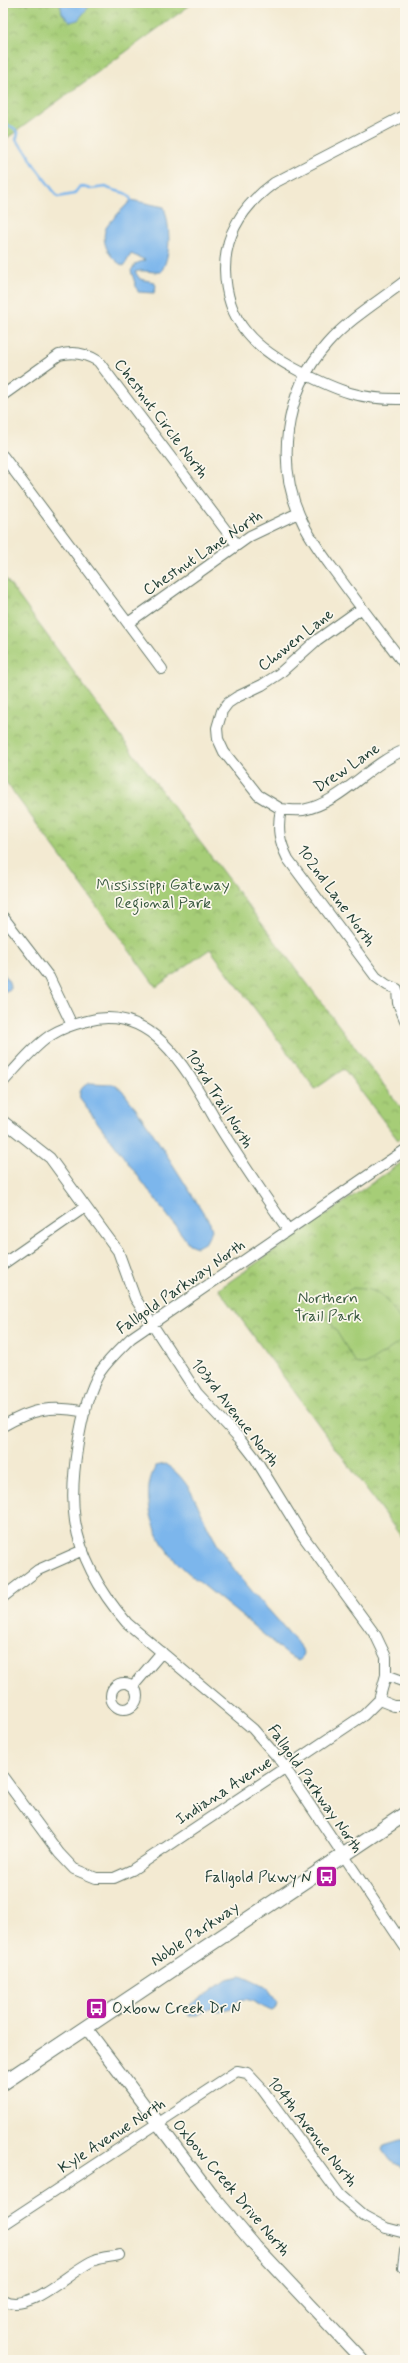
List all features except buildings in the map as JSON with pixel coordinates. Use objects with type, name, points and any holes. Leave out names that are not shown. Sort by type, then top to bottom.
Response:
[{"type":"main road","name":"Noble Parkway","points":[[3,2083],[405,1814]]},
{"type":"street","points":[[402,399],[357,396],[327,386],[261,349],[248,335],[236,318],[228,298],[225,259],[237,220],[249,204],[274,183],[405,115]]},
{"type":"street","points":[[405,281],[335,335],[319,354],[306,375],[294,401],[287,438],[289,480],[298,513],[309,534],[328,562],[405,665]]},
{"type":"street","name":"Chestnut Circle North","points":[[3,395],[59,355],[69,352],[88,355],[98,360],[237,545]]},
{"type":"street","points":[[3,456],[162,669]]},
{"type":"street","name":"Chestnut Lane North","points":[[128,623],[237,545],[262,529],[298,513]]},
{"type":"street","name":"Chowen Lane","points":[[281,809],[258,795],[249,786],[224,752],[218,739],[217,728],[222,711],[228,703],[279,674],[317,640],[362,608]]},
{"type":"street","name":"Drew Lane","points":[[281,809],[302,810],[328,802],[391,756],[405,750]]},
{"type":"street","name":"102nd Lane North","points":[[281,809],[278,825],[280,844],[288,859],[376,977],[387,985],[401,989],[398,1003],[405,1020]]},
{"type":"street","points":[[3,917],[49,977],[72,1025]]},
{"type":"street","name":"103rd Trail North","points":[[3,1082],[51,1035],[72,1025],[93,1019],[116,1017],[135,1022],[154,1034],[170,1050],[190,1076],[240,1161],[288,1230]]},
{"type":"street","name":"103rd Avenue North","points":[[3,1121],[32,1142],[50,1158],[118,1251],[135,1298],[197,1393],[241,1440],[255,1458],[303,1536],[376,1636],[386,1657],[386,1675]]},
{"type":"street","name":"Fallgold Parkway North","points":[[405,1150],[131,1338],[113,1356],[100,1373],[84,1412],[77,1451],[73,1492],[75,1521],[83,1550],[96,1581],[111,1605],[127,1623],[254,1729],[285,1769],[405,1947]]},
{"type":"street","points":[[3,1264],[86,1207]]},
{"type":"street","points":[[3,1426],[28,1412],[45,1409],[63,1408],[84,1412]]},
{"type":"street","points":[[3,1597],[38,1570],[83,1550]]},
{"type":"street","points":[[133,1686],[162,1652]]},
{"type":"street","points":[[386,1675],[405,1682]]},
{"type":"street","name":"Indiana Avenue","points":[[3,1777],[59,1853],[74,1869],[96,1878],[114,1878],[132,1870],[364,1715],[379,1700],[386,1675]]},
{"type":"street","points":[[379,1700],[394,1706],[405,1706]]},
{"type":"street","name":"Oxbow Creek Drive North","points":[[86,2028],[211,2194],[246,2235],[362,2360]]},
{"type":"street","name":"Kyle Avenue North","points":[[3,2225],[237,2071]]},
{"type":"street","name":"104th Avenue North","points":[[237,2071],[247,2073],[262,2090],[340,2195],[364,2216],[386,2228],[405,2233]]},
{"type":"street","points":[[403,2267],[405,2251]]},
{"type":"street","points":[[3,2300],[19,2304],[32,2299],[95,2260],[119,2255]]},
{"type":"green space","points":[[3,3],[193,3],[3,141]]},
{"type":"green space","name":"Mississippi Gateway Regional Park","points":[[3,575],[135,756],[405,1113],[405,1135],[398,1140],[344,1069],[315,1089],[210,949],[156,987],[3,778]]},
{"type":"green space","name":"Northern Trail Park","points":[[405,1160],[405,1542],[219,1289]]},
{"type":"green space","points":[[353,1288],[370,1290],[386,1300],[396,1312],[402,1326],[405,1339],[365,1365],[356,1363],[322,1308]]},
{"type":"water","points":[[60,3],[92,3],[78,20],[70,22],[62,13]]},
{"type":"water","points":[[131,200],[164,207],[168,223],[169,240],[167,257],[161,272],[135,272],[140,279],[154,282],[156,286],[154,293],[138,292],[131,271],[135,264],[145,260],[131,254],[124,266],[114,260],[105,245],[104,233],[106,228]]},
{"type":"water","points":[[3,972],[11,989],[3,992]]},
{"type":"water","points":[[90,1083],[113,1084],[122,1090],[149,1127],[210,1223],[212,1230],[206,1242],[197,1247],[189,1244],[80,1099],[82,1089],[85,1085]]},
{"type":"water","points":[[165,1464],[174,1470],[187,1486],[219,1548],[241,1578],[302,1649],[303,1653],[301,1659],[298,1661],[288,1655],[188,1572],[166,1549],[152,1519],[149,1497],[149,1486],[156,1466]]},
{"type":"water","points":[[241,1976],[268,1988],[277,2003],[275,2009],[272,2011],[266,2009],[250,2000],[245,1999],[236,2002],[231,2008],[219,2011],[211,2007],[198,2015],[189,2015],[188,2010],[191,2005],[227,1979]]},
{"type":"water","points":[[405,2140],[405,2169],[391,2161],[382,2149],[384,2145]]},
{"type":"waterway","points":[[3,123],[14,128],[18,134],[16,140],[27,152],[34,165],[58,197],[74,194],[80,186],[90,189],[106,187],[127,194],[131,200]]},
{"type":"place","name":"Fallgold Pkwy N","points":[[327,1877]]},
{"type":"place","name":"Oxbow Creek Dr N","points":[[96,2008]]}]
